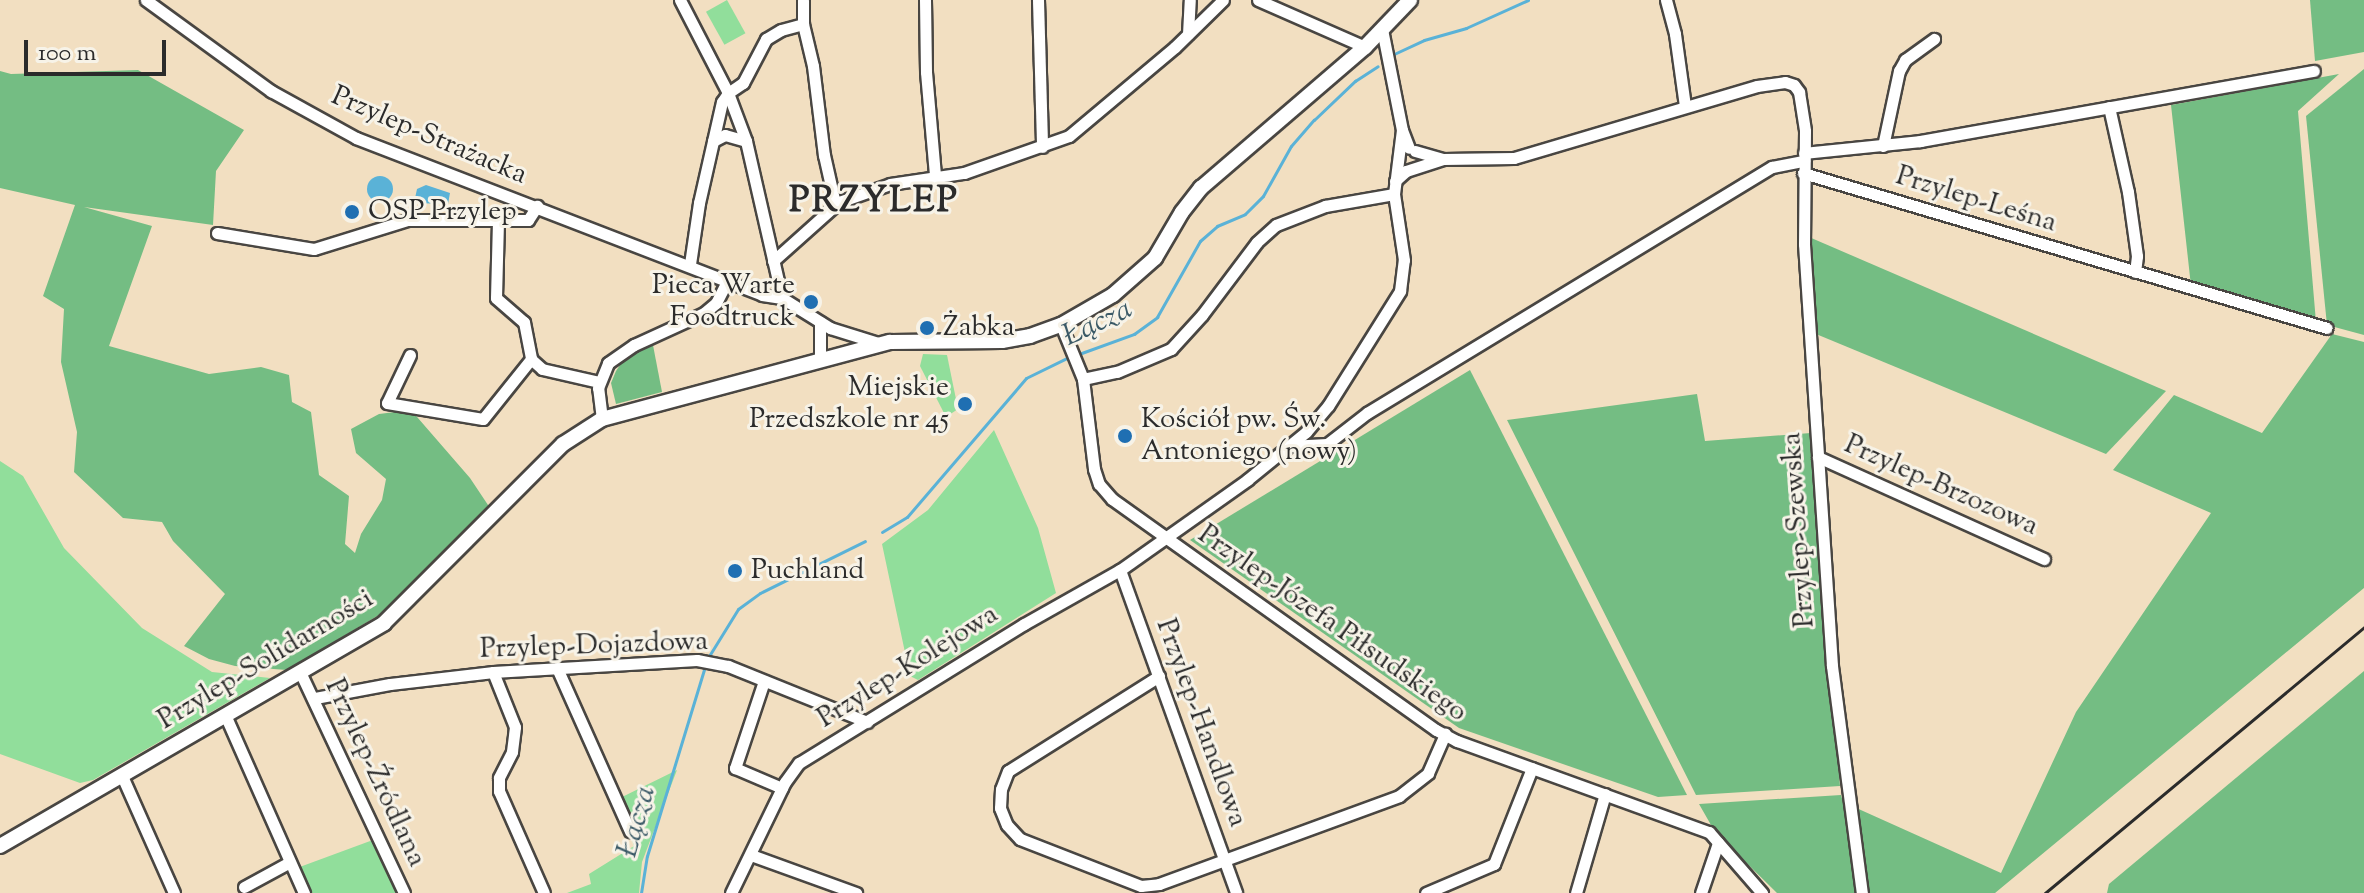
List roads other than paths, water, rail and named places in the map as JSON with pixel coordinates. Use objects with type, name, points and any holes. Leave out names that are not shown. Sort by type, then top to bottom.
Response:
[{"type":"main road","name":"Przylep-Solidarności","points":[[0,846],[366,636],[400,609],[563,444],[602,419],[881,344],[1016,340],[1061,325],[1130,284],[1155,258],[1182,212],[1201,188],[1365,47],[1410,0]]},
{"type":"street","name":"Przylep-Strażacka","points":[[146,0],[271,91],[356,138],[690,264],[762,295],[782,298],[820,322],[881,344]]},
{"type":"street","points":[[680,0],[728,93],[746,141],[774,275],[782,298]]},
{"type":"street","points":[[803,0],[803,24],[835,204]]},
{"type":"street","points":[[925,0],[926,72],[935,175]]},
{"type":"street","points":[[1038,0],[1042,147]]},
{"type":"street","points":[[1188,34],[1190,0]]},
{"type":"street","points":[[773,261],[835,204],[890,184],[964,173],[1042,147],[1077,130],[1223,0]]},
{"type":"street","points":[[1258,0],[1365,47]]},
{"type":"street","points":[[1407,168],[1443,159],[1514,158],[1685,106],[1687,99],[1666,0]]},
{"type":"street","points":[[690,264],[722,102],[728,93],[743,83],[766,39],[781,30],[803,24]]},
{"type":"street","points":[[1382,29],[1408,150],[1407,168]]},
{"type":"street","points":[[1883,146],[1899,71],[1905,60],[1934,39]]},
{"type":"street","points":[[1289,446],[1327,444],[1367,413],[1772,167],[2314,71]]},
{"type":"street","name":"Przylep-Szewska","points":[[1685,106],[1757,86],[1785,82],[1794,85],[1802,105],[1818,457],[1832,666],[1862,893]]},
{"type":"street","points":[[2109,107],[2128,192],[2137,256],[2135,272]]},
{"type":"street","points":[[713,141],[725,135],[746,141]]},
{"type":"street","points":[[1408,150],[1443,159]]},
{"type":"street","points":[[1169,538],[1289,446],[1328,406],[1389,311],[1403,279],[1404,260],[1395,188],[1407,168],[1419,157],[1408,150]]},
{"type":"street","name":"Przylep-Leśna","points":[[1804,162],[2135,272],[2327,328]]},
{"type":"street","points":[[1083,379],[1117,372],[1171,349],[1202,315],[1257,242],[1276,225],[1325,206],[1395,188]]},
{"type":"street","name":"Przylep-Strażacka","points":[[217,233],[314,249],[407,220],[528,220],[537,206]]},
{"type":"street","points":[[498,221],[496,298],[524,322],[531,359],[542,369],[599,382]]},
{"type":"street","points":[[762,295],[774,275]]},
{"type":"street","points":[[602,419],[599,382],[613,358],[710,308],[727,281]]},
{"type":"street","points":[[820,322],[820,360]]},
{"type":"street","name":"Przylep-Józefa Piłsudskiego","points":[[1061,325],[1083,379],[1090,445],[1099,484],[1134,517],[1169,538],[1445,734],[1709,832],[1762,893]]},
{"type":"street","points":[[410,355],[387,403],[483,419],[531,359]]},
{"type":"street","name":"Przylep-Brzozowa","points":[[1818,457],[2044,559]]},
{"type":"street","name":"Przylep-Kolejowa","points":[[731,893],[782,788],[799,763],[1169,538]]},
{"type":"street","name":"Przylep-Handlowa","points":[[1120,570],[1236,893]]},
{"type":"street","name":"Przylep-Dojazdowa","points":[[315,698],[410,681],[493,672],[697,660],[728,666],[867,722]]},
{"type":"street","points":[[557,668],[630,831]]},
{"type":"street","points":[[493,672],[515,727],[512,752],[499,778],[499,791],[544,893]]},
{"type":"street","name":"Przylep-Źródlana","points":[[301,674],[315,698],[404,893]]},
{"type":"street","points":[[1159,676],[1008,771],[1001,789],[1000,808],[1007,825],[1020,839],[1141,886],[1159,884],[1399,796],[1428,773],[1445,734]]},
{"type":"street","points":[[764,681],[735,768],[782,788]]},
{"type":"street","points":[[226,717],[304,893]]},
{"type":"street","points":[[1426,893],[1494,864],[1532,768]]},
{"type":"street","points":[[122,776],[174,893]]},
{"type":"street","points":[[1576,893],[1605,794]]},
{"type":"street","points":[[1701,893],[1718,843]]},
{"type":"street","points":[[751,855],[856,893]]},
{"type":"street","points":[[244,887],[290,862]]},
{"type":"water","points":[[380,176],[389,180],[393,189],[389,198],[380,202],[371,198],[367,189],[371,180]]},
{"type":"water","points":[[426,185],[450,193],[448,204],[414,203],[417,189]]},
{"type":"waterway","name":"Łącza","points":[[1394,54],[1424,40],[1466,28],[1528,0]]},
{"type":"waterway","name":"Łącza","points":[[1076,355],[1134,334],[1157,317],[1200,241],[1217,226],[1245,214],[1263,196],[1291,146],[1314,120],[1355,81],[1378,66]]},
{"type":"waterway","name":"Łącza","points":[[882,532],[907,517],[1026,378],[1069,357]]},
{"type":"waterway","name":"Łącza","points":[[709,656],[738,609],[760,593],[865,541]]},
{"type":"waterway","name":"Łącza","points":[[641,893],[647,856],[704,670]]},
{"type":"railway","points":[[2045,893],[2364,627]]},
{"type":"place","name":"OSP Przylep","points":[[352,212]]},
{"type":"place","name":"Pieca Warte Foodtruck","points":[[811,302]]},
{"type":"place","name":"Żabka","points":[[927,328]]},
{"type":"place","name":"Miejskie Przedszkole nr 45","points":[[965,404]]},
{"type":"place","name":"Kościół pw. Św. Antoniego (nowy)","points":[[1125,436]]},
{"type":"place","name":"Puchland","points":[[735,571]]},
{"type":"district","name":"PRZYLEP","points":[[874,203]]}]
